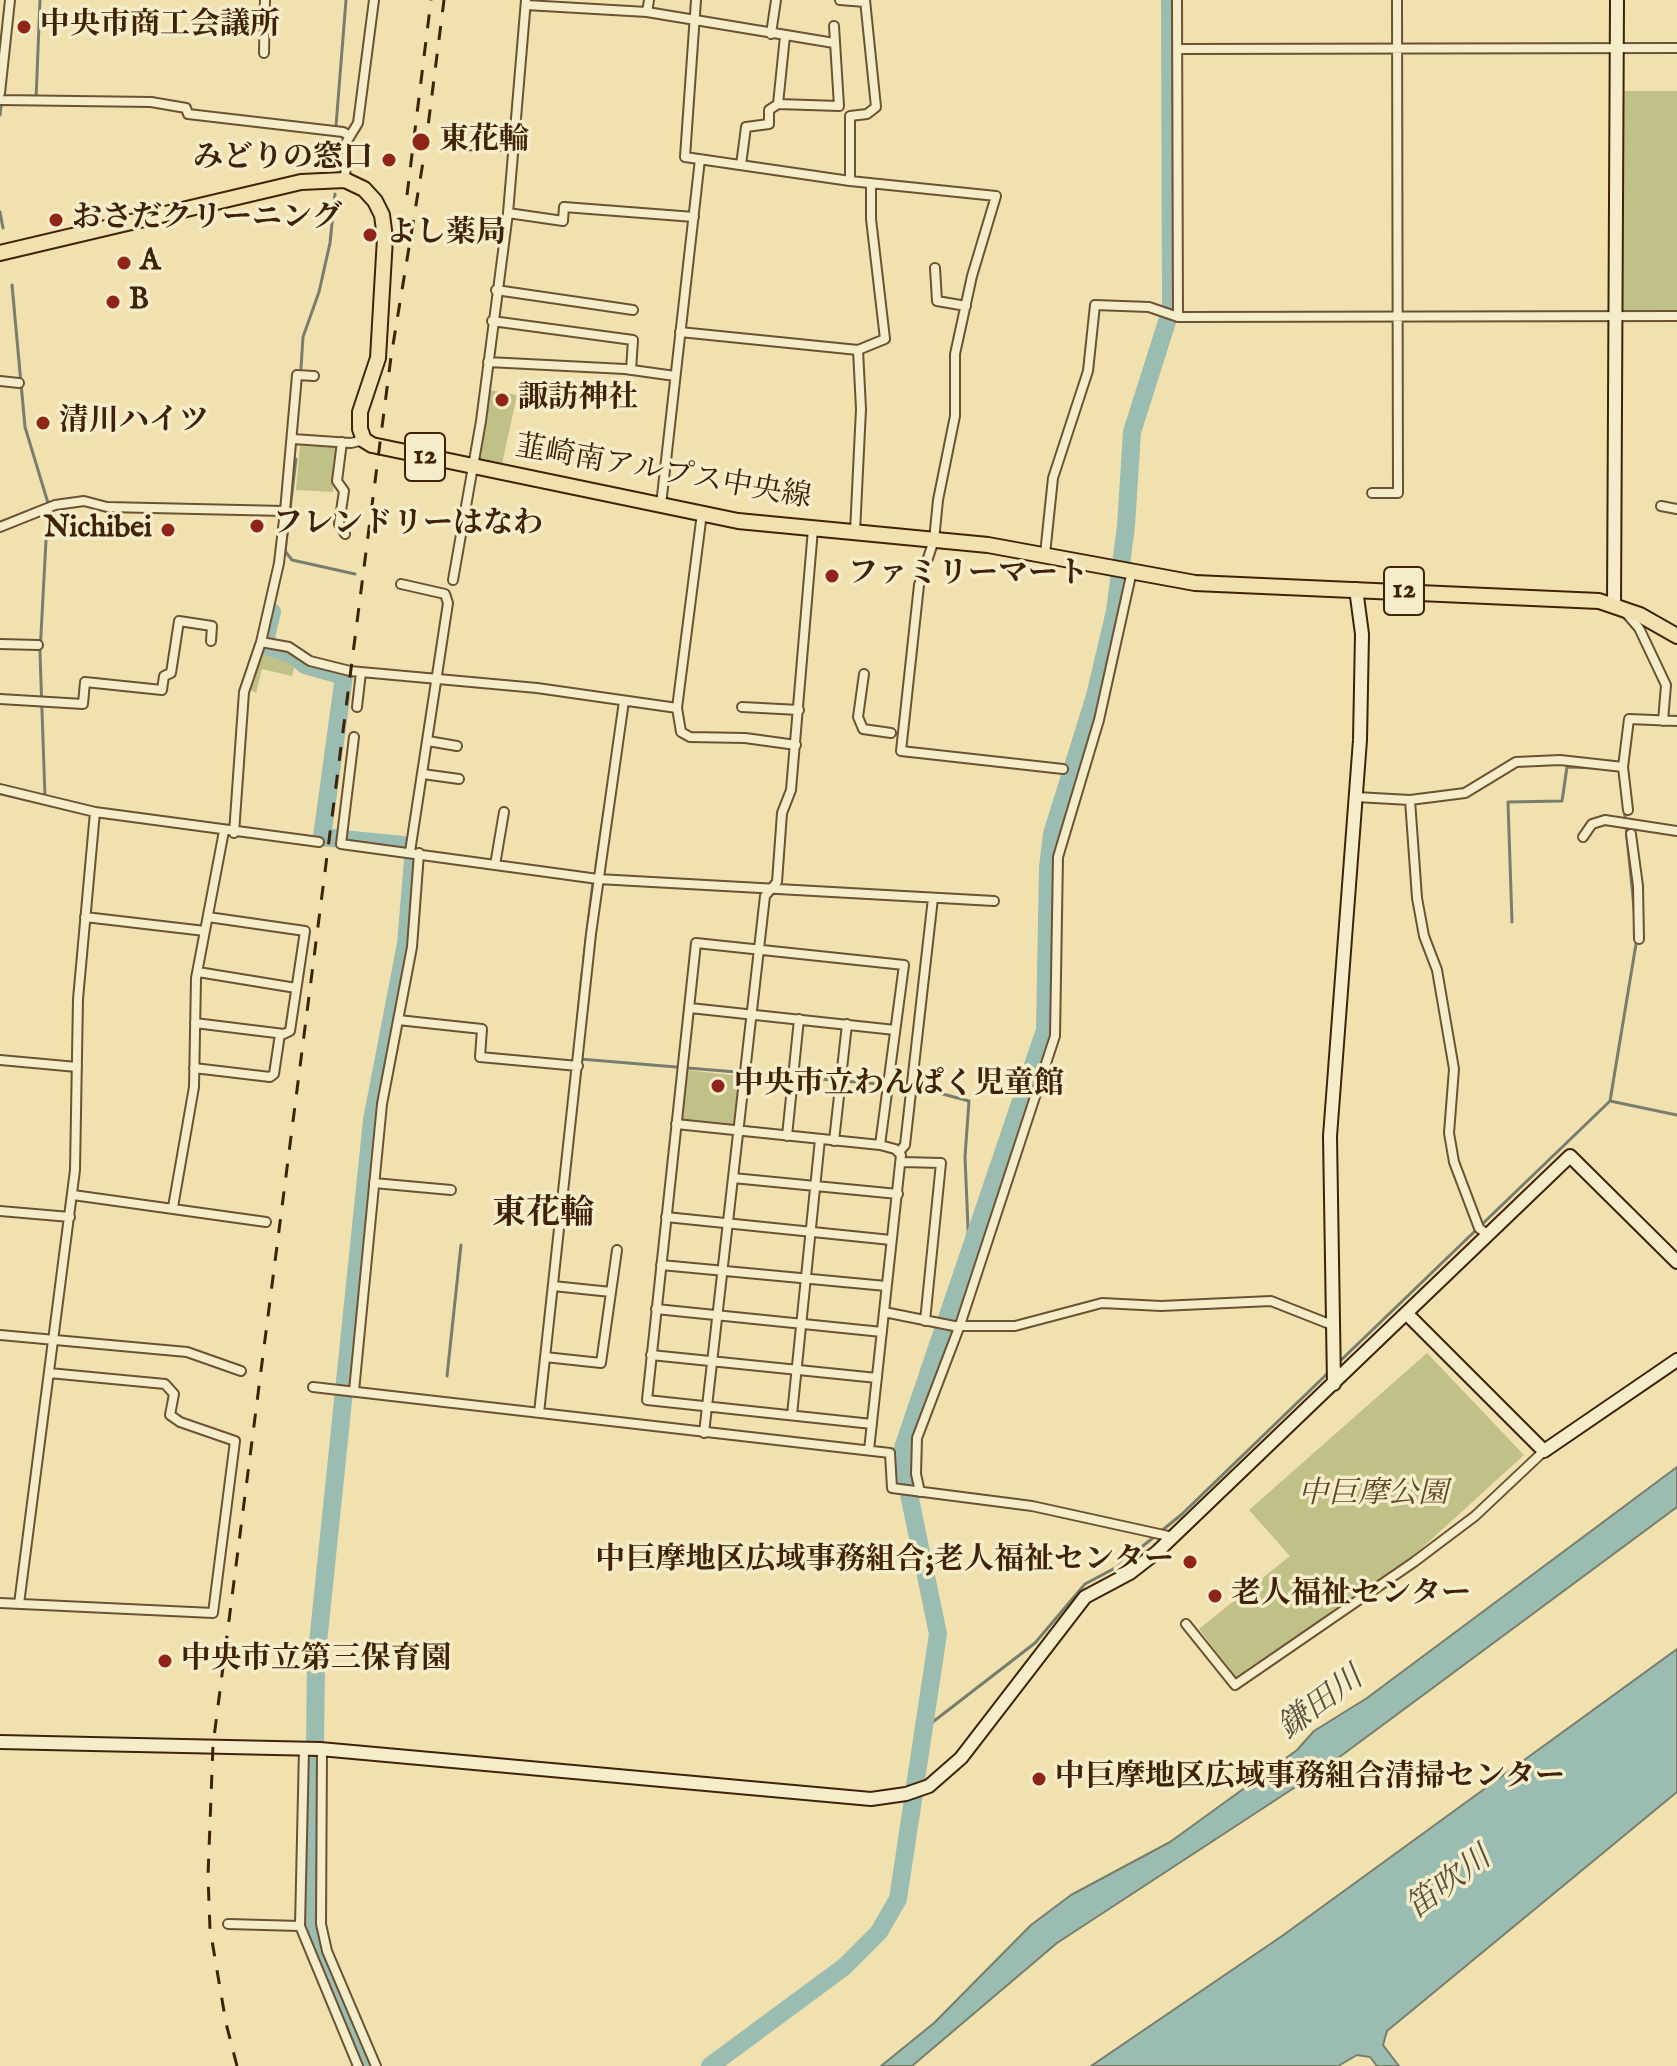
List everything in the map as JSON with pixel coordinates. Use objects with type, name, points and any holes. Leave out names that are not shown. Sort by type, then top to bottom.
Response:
[{"type":"main road","points":[[0,249],[301,182],[345,180]]},
{"type":"main road","name":"12","points":[[345,180],[364,189],[375,201],[382,215],[385,238],[378,358],[360,412],[360,429],[364,440]]},
{"type":"main road","name":"韮崎南アルプス中央線","points":[[364,440],[394,451],[702,513],[813,529],[1045,554],[1226,586],[1579,599],[1614,605],[1677,636]]},
{"type":"street","points":[[0,93],[10,0]]},
{"type":"street","points":[[264,53],[265,0]]},
{"type":"street","points":[[345,180],[350,136],[358,123],[374,0]]},
{"type":"street","points":[[647,12],[649,0]]},
{"type":"street","points":[[696,0],[685,157],[850,181],[996,196],[955,354],[955,416],[934,540],[919,585],[901,751],[1063,769]]},
{"type":"street","points":[[771,34],[776,0]]},
{"type":"street","points":[[840,0],[865,1],[876,107],[867,114],[850,116],[850,181]]},
{"type":"street","points":[[1173,315],[1177,0]]},
{"type":"street","points":[[1372,493],[1398,493],[1397,0]]},
{"type":"street","points":[[1617,0],[1614,605],[1633,618],[1666,685],[1663,721]]},
{"type":"street","points":[[453,580],[508,213],[526,2],[647,12],[834,43]]},
{"type":"street","points":[[741,165],[746,127],[769,124],[769,110],[778,104],[839,106],[834,26]]},
{"type":"street","points":[[778,104],[785,36]]},
{"type":"street","points":[[1177,49],[1677,48]]},
{"type":"street","points":[[0,100],[37,98],[151,102],[186,108],[188,114],[343,132],[350,136]]},
{"type":"street","points":[[455,145],[516,146]]},
{"type":"street","points":[[661,505],[700,159]]},
{"type":"street","points":[[680,332],[858,350],[885,339],[871,219],[871,183]]},
{"type":"street","points":[[508,213],[563,221],[564,207],[694,217]]},
{"type":"street","points":[[935,268],[937,301],[966,306]]},
{"type":"street","points":[[496,290],[633,310]]},
{"type":"street","points":[[1045,554],[1053,478],[1088,371],[1095,305],[1149,307],[1173,315],[1677,316]]},
{"type":"street","points":[[492,321],[633,340],[631,370]]},
{"type":"street","points":[[854,533],[861,409],[858,350]]},
{"type":"street","points":[[488,362],[631,370],[675,376]]},
{"type":"street","points":[[173,1207],[194,1068],[198,972],[229,832],[244,692],[266,642],[279,563],[293,439],[306,376]]},
{"type":"street","points":[[0,381],[19,383]]},
{"type":"street","points":[[293,439],[364,440]]},
{"type":"street","points":[[342,442],[337,481],[344,491],[339,524],[345,534]]},
{"type":"street","points":[[0,527],[48,508],[84,501],[107,507],[285,511]]},
{"type":"street","points":[[1661,506],[1677,509]]},
{"type":"street","points":[[702,513],[677,708],[681,732],[690,737],[745,738],[796,745]]},
{"type":"street","points":[[704,1433],[765,896],[777,882],[782,813],[791,790],[813,529]]},
{"type":"street","points":[[917,1491],[917,1438],[1055,1036],[1058,857],[1099,720],[1124,569]]},
{"type":"street","points":[[352,1391],[382,1104],[412,947],[414,852],[448,603],[445,594],[401,584]]},
{"type":"street","points":[[1334,1384],[1330,1136],[1356,797],[1362,634],[1356,589]]},
{"type":"street","points":[[0,699],[83,704],[85,682],[162,690],[164,676],[171,673],[179,621],[212,626],[211,641]]},
{"type":"street","points":[[266,642],[289,647],[320,665],[361,672],[677,708]]},
{"type":"street","points":[[0,644],[38,645]]},
{"type":"street","points":[[357,707],[361,672]]},
{"type":"street","points":[[864,674],[858,717],[863,729],[891,733]]},
{"type":"street","points":[[539,1413],[598,879],[624,701]]},
{"type":"street","points":[[742,707],[799,710]]},
{"type":"street","points":[[1628,810],[1623,767],[1629,719],[1677,721]]},
{"type":"street","points":[[354,737],[341,844],[598,879],[994,901]]},
{"type":"street","points":[[428,741],[457,746]]},
{"type":"street","points":[[1356,797],[1410,800],[1465,793],[1516,762],[1529,760],[1623,767]]},
{"type":"street","points":[[423,774],[459,779]]},
{"type":"street","points":[[0,789],[95,812],[319,842]]},
{"type":"street","points":[[1410,800],[1417,898],[1424,936],[1437,970],[1454,1069],[1449,1112],[1454,1162],[1479,1228],[1488,1235]]},
{"type":"street","points":[[19,1604],[73,1195],[85,917],[95,812]]},
{"type":"street","points":[[495,865],[504,812]]},
{"type":"street","points":[[1583,837],[1592,824],[1605,820],[1677,831]]},
{"type":"street","points":[[1631,834],[1639,939]]},
{"type":"street","points":[[899,1152],[905,1145],[933,898]]},
{"type":"street","points":[[85,917],[205,931]]},
{"type":"street","points":[[195,1023],[280,1034],[290,1031],[305,931],[208,917]]},
{"type":"street","points":[[872,1424],[647,1400],[696,943],[904,965],[880,1145]]},
{"type":"street","points":[[198,972],[296,988]]},
{"type":"street","points":[[690,1008],[895,1030]]},
{"type":"street","points":[[787,1136],[799,1019]]},
{"type":"street","points":[[398,1020],[482,1029],[480,1057],[578,1063]]},
{"type":"street","points":[[834,1141],[847,1024]]},
{"type":"street","points":[[194,1068],[270,1077],[274,1074],[280,1034]]},
{"type":"street","points":[[0,1060],[77,1067]]},
{"type":"street","points":[[676,1124],[880,1145],[899,1152]]},
{"type":"street","points":[[792,1415],[820,1139]]},
{"type":"street","points":[[869,1450],[902,1162],[899,1152]]},
{"type":"street","points":[[0,1742],[314,1750],[871,1799],[908,1794],[926,1787],[961,1758],[1085,1597],[1130,1573],[1173,1537],[1570,1156],[1677,1262]]},
{"type":"street","points":[[902,1162],[941,1163],[925,1321]]},
{"type":"street","points":[[733,1178],[898,1194]]},
{"type":"street","points":[[374,1183],[451,1190]]},
{"type":"street","points":[[73,1195],[266,1222]]},
{"type":"street","points":[[0,1211],[70,1217]]},
{"type":"street","points":[[666,1217],[891,1240]]},
{"type":"street","points":[[545,1357],[601,1363],[617,1250]]},
{"type":"street","points":[[661,1265],[886,1286]]},
{"type":"street","points":[[553,1286],[611,1292]]},
{"type":"street","points":[[884,1312],[938,1324],[1015,1326],[1102,1303],[1161,1306],[1271,1301],[1332,1325]]},
{"type":"street","points":[[656,1309],[882,1332]]},
{"type":"street","points":[[1407,1314],[1544,1451]]},
{"type":"street","points":[[0,1335],[187,1352],[241,1371]]},
{"type":"street","points":[[651,1355],[877,1378]]},
{"type":"street","points":[[1186,1624],[1235,1685],[1426,1553],[1475,1516],[1544,1451],[1677,1360]]},
{"type":"street","points":[[0,1603],[213,1613],[235,1441],[180,1422],[170,1415],[174,1394],[165,1384],[49,1373]]},
{"type":"street","points":[[313,1387],[890,1453],[892,1488],[1032,1506],[1173,1537]]},
{"type":"street","points":[[314,1750],[300,1926],[358,2066]]},
{"type":"street","points":[[314,1750],[321,1924],[327,1951],[376,2066]]},
{"type":"street","points":[[228,1924],[300,1926]]},
{"type":"green space","points":[[1618,91],[1677,91],[1677,316],[1615,316]]},
{"type":"green space","points":[[489,390],[517,395],[502,464],[477,459]]},
{"type":"green space","points":[[300,446],[336,447],[333,492],[296,490]]},
{"type":"green space","points":[[262,652],[295,664],[292,676],[262,669],[256,693],[247,688]]},
{"type":"green space","points":[[686,1070],[739,1076],[734,1126],[680,1121]]},
{"type":"green space","name":"中巨摩公園","points":[[1427,1353],[1524,1455],[1411,1558],[1236,1677],[1199,1629],[1290,1556],[1249,1510]]},
{"type":"water","points":[[1677,1467],[1677,1507],[1326,1767],[1057,1943],[912,2066],[881,2066],[934,2023],[1031,1925],[1071,1895],[1170,1842],[1297,1750],[1314,1731],[1367,1698]]},
{"type":"water","name":"笛吹川","points":[[1677,1649],[1677,1792],[1387,2031],[1383,2045],[1399,2066],[1377,2066],[1370,2057],[1357,2055],[1338,2066],[1091,2066],[1282,1936]]},
{"type":"waterway","points":[[36,100],[40,0]]},
{"type":"waterway","points":[[336,126],[346,0]]},
{"type":"waterway","points":[[710,2066],[844,1967],[879,1932],[898,1899],[938,1634],[903,1465],[903,1448],[1045,1030],[1048,867],[1052,834],[1095,696],[1115,611],[1126,526],[1132,432],[1171,309],[1170,0]]},
{"type":"waterway","points":[[0,115],[1,106],[6,102]]},
{"type":"waterway","points":[[301,368],[303,337],[319,292],[330,243],[335,194]]},
{"type":"waterway","points":[[0,212],[3,228]]},
{"type":"waterway","points":[[12,285],[25,427],[48,503],[40,653],[45,797]]},
{"type":"waterway","points":[[296,459],[285,551],[292,560],[355,574]]},
{"type":"waterway","points":[[272,612],[266,637],[269,647],[294,655],[305,665],[344,676],[322,837],[403,845]]},
{"type":"waterway","points":[[1512,922],[1508,802],[1562,801],[1567,767],[1599,768]]},
{"type":"waterway","points":[[596,866],[609,779]]},
{"type":"waterway","points":[[1624,806],[1635,918]]},
{"type":"waterway","points":[[369,2066],[317,1940],[313,1921],[316,1662],[372,1120],[406,944],[413,860]]},
{"type":"waterway","points":[[584,957],[593,882]]},
{"type":"waterway","points":[[1337,1364],[1610,1101],[1637,938]]},
{"type":"waterway","points":[[576,1037],[582,973]]},
{"type":"waterway","points":[[580,1059],[916,1087],[969,1101],[965,1157],[969,1251]]},
{"type":"waterway","points":[[1610,1101],[1677,1115]]},
{"type":"waterway","points":[[447,1376],[461,1245]]},
{"type":"waterway","points":[[925,1728],[1035,1643],[1085,1584],[1117,1567],[1181,1515],[1329,1372]]},
{"type":"railway","points":[[407,195],[431,0]]},
{"type":"railway","points":[[237,2066],[226,2023],[210,1929],[208,1876],[213,1745],[391,357],[425,150],[444,0]]},
{"type":"place","name":"中央市商工会議所","points":[[24,27]]},
{"type":"place","name":"東花輪","points":[[421,142]]},
{"type":"place","name":"みどりの窓口","points":[[389,160]]},
{"type":"place","name":"おさだクリーニング","points":[[56,220]]},
{"type":"place","name":"よし薬局","points":[[370,235]]},
{"type":"place","name":"A","points":[[124,263]]},
{"type":"place","name":"B","points":[[113,302]]},
{"type":"place","name":"諏訪神社","points":[[502,400]]},
{"type":"place","name":"清川ハイツ","points":[[43,423]]},
{"type":"place","name":"フレンドリーはなわ","points":[[257,526]]},
{"type":"place","name":"Nichibei","points":[[168,530]]},
{"type":"place","name":"ファミリーマート","points":[[832,576]]},
{"type":"place","name":"中央市立わんぱく児童館","points":[[718,1086]]},
{"type":"place","name":"中巨摩地区広域事務組合;老人福祉センター","points":[[1190,1562]]},
{"type":"place","name":"老人福祉センター","points":[[1215,1596]]},
{"type":"place","name":"中央市立第三保育園","points":[[165,1661]]},
{"type":"place","name":"中巨摩地区広域事務組合清掃センター","points":[[1039,1779]]},
{"type":"district","name":"東花輪","points":[[543,1216]]},
{"type":"water label","name":"鎌田川","points":[[1322,1705]]}]
